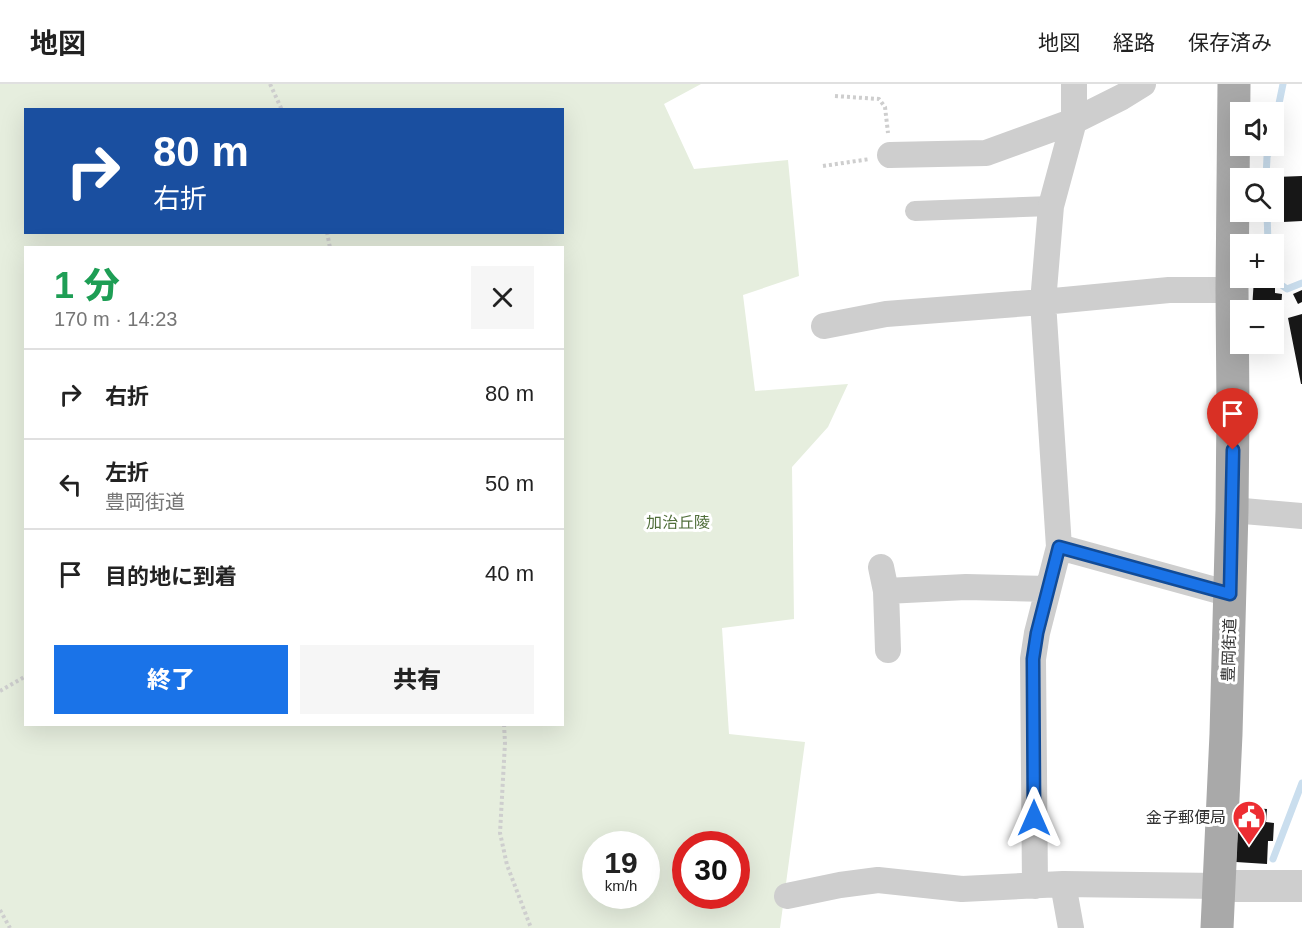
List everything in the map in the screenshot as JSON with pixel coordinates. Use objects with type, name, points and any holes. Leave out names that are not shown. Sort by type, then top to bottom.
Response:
[{"type":"main road","name":"豊岡街道","points":[[1217,928],[1226,734],[1232,510],[1234,84]]},
{"type":"street","points":[[1035,886],[1033,659],[1037,633],[1059,547],[1042,302],[1051,206],[1074,121],[1074,84]]},
{"type":"street","points":[[890,155],[986,153],[1074,121],[1143,84]]},
{"type":"street","points":[[915,212],[1051,206]]},
{"type":"street","points":[[824,326],[886,314],[1169,290],[1232,290]]},
{"type":"street","points":[[1232,510],[1302,516]]},
{"type":"street","points":[[1059,547],[1230,594]]},
{"type":"street","points":[[888,650],[883,579],[966,587],[1048,589]]},
{"type":"street","points":[[787,896],[878,880],[962,890],[1064,884],[1302,886]]},
{"type":"street","points":[[1064,884],[1071,928]]},
{"type":"path","points":[[270,84],[281,108]]},
{"type":"path","points":[[823,166],[890,155],[885,107],[879,99],[835,96]]},
{"type":"path","points":[[0,691],[24,677]]},
{"type":"path","points":[[504,726],[500,833],[507,865],[531,928]]},
{"type":"path","points":[[0,910],[10,928]]},
{"type":"green space","name":"加治丘陵","points":[[0,84],[701,84],[664,104],[694,169],[788,160],[799,276],[743,295],[755,391],[848,384],[828,427],[792,467],[794,619],[722,628],[729,734],[805,742],[780,928],[0,928]]},
{"type":"building","points":[[1302,176],[1302,221],[1284,222],[1284,177]]},
{"type":"building","points":[[1253,288],[1275,288],[1275,293],[1282,294],[1282,300],[1253,300]]},
{"type":"building","points":[[1302,290],[1302,302],[1298,304],[1293,294]]},
{"type":"building","points":[[1302,314],[1302,384],[1301,384],[1288,318]]},
{"type":"building","points":[[1239,807],[1267,809],[1266,822],[1274,823],[1273,841],[1268,841],[1267,864],[1236,862]]},
{"type":"waterway","points":[[1279,102],[1283,84]]},
{"type":"waterway","points":[[1266,168],[1267,156]]},
{"type":"waterway","points":[[1267,222],[1268,234]]},
{"type":"waterway","points":[[1284,287],[1287,289],[1302,283]]},
{"type":"waterway","points":[[1273,859],[1302,783]]},
{"type":"place","name":"金子郵便局","points":[[1249,846]]},
{"type":"route","points":[[1034,818],[1033,659],[1037,633],[1059,547],[1230,594],[1233,450]]}]
